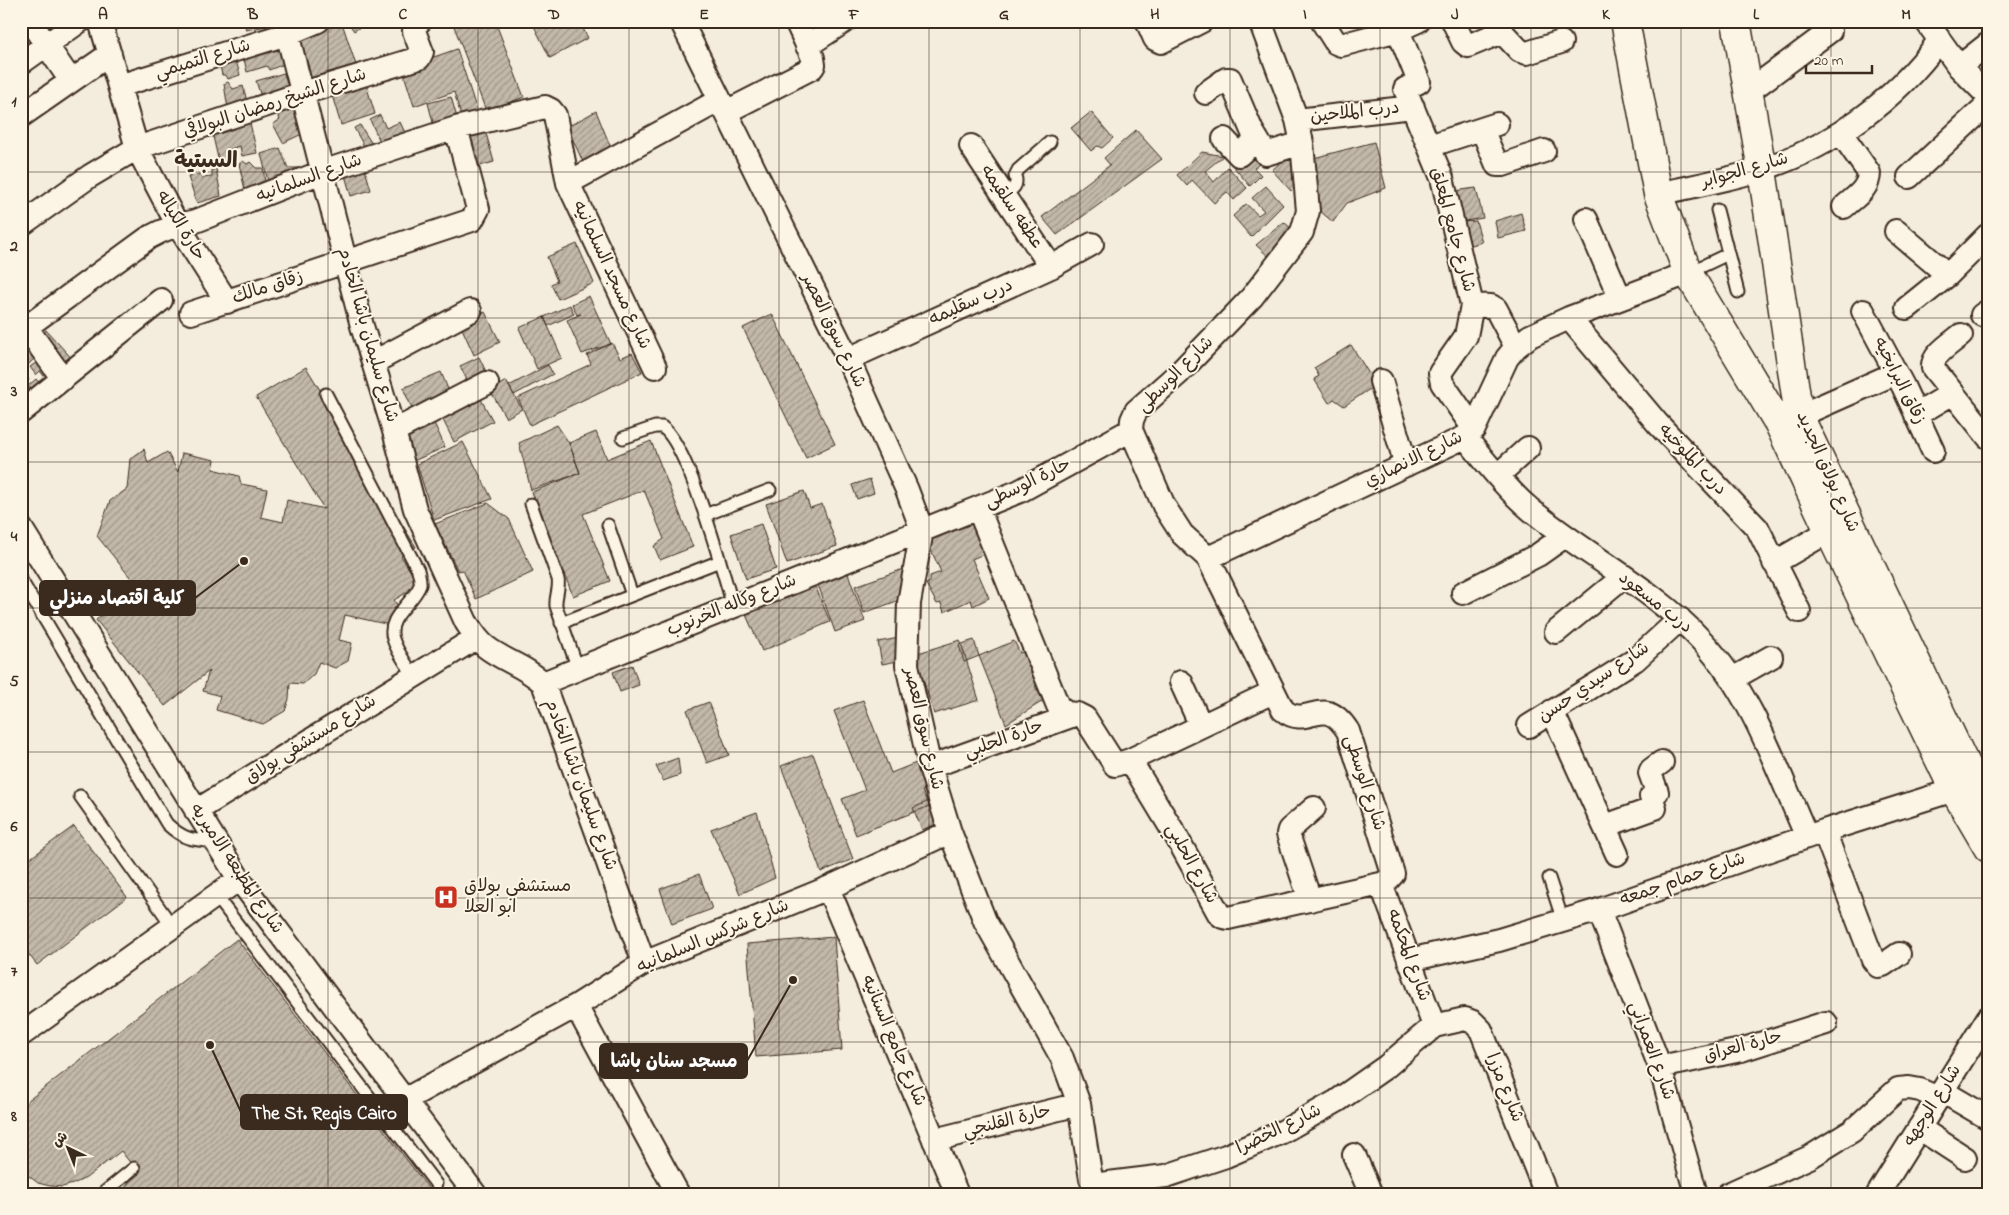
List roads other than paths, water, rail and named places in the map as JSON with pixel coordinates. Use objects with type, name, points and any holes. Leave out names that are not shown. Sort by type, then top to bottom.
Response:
[{"type":"street","points":[[30,21],[71,81]]},
{"type":"street","points":[[21,63],[80,21]]},
{"type":"street","name":"حارة الكياله","points":[[100,21],[137,148],[177,224],[227,302]]},
{"type":"street","name":"شارع التميمي","points":[[119,86],[286,27],[318,21]]},
{"type":"street","name":"شارع الشيخ رمضان البولاقي","points":[[21,225],[90,176],[137,148],[303,93],[419,58],[422,52],[414,28],[415,24],[420,21]]},
{"type":"street","name":"شارع سوق العصر","points":[[681,21],[848,359],[907,490],[922,530],[909,603],[907,665],[930,767],[950,832],[985,921],[1062,1058],[1079,1104],[1089,1175],[1093,1181],[1100,1184]]},
{"type":"street","points":[[568,183],[723,106],[812,68],[814,62],[796,21]]},
{"type":"street","points":[[807,46],[845,21]]},
{"type":"street","points":[[1147,21],[1155,39],[1161,42],[1202,21]]},
{"type":"street","name":"شارع الوسطى","points":[[1260,21],[1297,120],[1302,144],[1308,212],[1302,232],[1252,297],[1179,373],[1136,411],[1132,420],[1131,430],[1164,506],[1182,534],[1208,558],[1283,710],[1291,716],[1299,718],[1320,712],[1332,714],[1340,720],[1348,732],[1387,879]]},
{"type":"street","points":[[1322,21],[1336,42],[1341,45],[1408,25]]},
{"type":"street","points":[[1453,21],[1463,42],[1468,46],[1502,32],[1520,51],[1527,53],[1561,42]]},
{"type":"street","points":[[1625,21],[1658,194],[1688,273],[1789,420],[1896,373]]},
{"type":"street","name":"شارع بولاق الجديد","points":[[1736,21],[1762,170],[1789,420],[1829,531],[1988,806]]},
{"type":"street","name":"شارع جامع المعلق","points":[[1408,25],[1419,82],[1405,89],[1442,178],[1472,305],[1466,336],[1442,369],[1440,376],[1442,384],[1470,433]]},
{"type":"street","name":"شارع سليمان باشا الخادم","points":[[286,27],[345,263],[415,510],[466,622],[476,638],[494,653],[529,672],[543,683],[644,963]]},
{"type":"street","points":[[1909,177],[1987,95],[1960,67],[1933,28]]},
{"type":"street","name":"شارع الجوابر","points":[[1658,194],[1762,170],[1802,154],[1841,133],[1894,91],[1920,66],[1933,28]]},
{"type":"street","points":[[1748,92],[1830,31]]},
{"type":"street","points":[[1960,67],[1988,44]]},
{"type":"street","points":[[21,116],[110,54]]},
{"type":"street","points":[[1206,93],[1226,79],[1230,79],[1257,139],[1267,154],[1302,144]]},
{"type":"street","name":"درب الملاحين","points":[[1297,120],[1413,107]]},
{"type":"street","name":"شارع السلمانيه","points":[[23,326],[148,238],[177,224],[196,222],[322,172],[456,128],[537,108],[551,110],[555,115],[568,183]]},
{"type":"street","points":[[1429,146],[1490,127],[1497,165],[1503,165],[1544,150]]},
{"type":"street","name":"زقاق مالك","points":[[191,313],[472,220],[478,209],[456,128]]},
{"type":"street","points":[[1841,133],[1869,173],[1869,181],[1865,188],[1844,207]]},
{"type":"street","points":[[1224,139],[1240,155],[1257,139]]},
{"type":"street","name":"عطفه سلقيمه","points":[[971,146],[1051,267]]},
{"type":"street","name":"شارع مسجد السلمانيه","points":[[568,183],[655,367]]},
{"type":"street","points":[[1586,219],[1620,298]]},
{"type":"street","points":[[1896,231],[1948,275]]},
{"type":"street","points":[[1907,308],[1948,275],[1988,235]]},
{"type":"street","name":"درب سقليمه","points":[[848,359],[1051,267],[1092,244]]},
{"type":"street","name":"شارع الانصاري","points":[[1208,558],[1470,433],[1501,370],[1516,348],[1530,336],[1569,318],[1688,273]]},
{"type":"street","points":[[21,412],[161,300]]},
{"type":"street","points":[[1472,305],[1491,306],[1496,309],[1516,348]]},
{"type":"street","points":[[374,362],[470,310]]},
{"type":"street","name":"زقاق البرابخيه","points":[[1863,311],[1896,373],[1933,452]]},
{"type":"street","name":"درب الملوخيه","points":[[1569,318],[1658,424],[1758,529],[1799,611]]},
{"type":"street","points":[[23,326],[63,379]]},
{"type":"street","points":[[1961,335],[1936,357],[1932,364],[1933,368],[1953,393],[1980,413],[1988,437]]},
{"type":"street","points":[[1381,381],[1406,465]]},
{"type":"street","points":[[394,431],[487,383]]},
{"type":"street","points":[[1916,415],[1953,393]]},
{"type":"street","name":"شارع بولاق الجديد","points":[[1789,420],[1972,780],[1988,848]]},
{"type":"street","name":"حارة الوسطى","points":[[922,530],[1020,491],[1131,430]]},
{"type":"street","name":"درب مسعود","points":[[1470,433],[1498,475],[1529,508],[1680,619],[1703,642],[1732,679],[1816,834],[1873,960],[1878,966],[1883,965],[1899,954]]},
{"type":"street","points":[[1498,475],[1528,448]]},
{"type":"street","points":[[978,508],[1058,706],[1066,713],[1077,714],[1088,722],[1114,764],[1117,765],[1130,760],[1273,692]]},
{"type":"street","name":"شارع المطبعه الاميريه","points":[[21,528],[239,879],[406,1099],[475,1194]]},
{"type":"street","name":"شارع وكاله الخرنوب","points":[[543,683],[922,530]]},
{"type":"street","points":[[1774,563],[1829,531]]},
{"type":"street","points":[[1463,593],[1538,555],[1565,536]]},
{"type":"street","points":[[1556,632],[1622,577]]},
{"type":"street","name":"شارع سيدي حسن","points":[[1529,726],[1635,660],[1680,619]]},
{"type":"street","points":[[420,672],[476,638]]},
{"type":"street","points":[[1732,679],[1771,657]]},
{"type":"street","name":"شارع مستشفى بولاق","points":[[196,811],[420,672]]},
{"type":"street","points":[[1181,682],[1201,726]]},
{"type":"street","points":[[1552,711],[1616,854]]},
{"type":"street","name":"حارة الحلبي","points":[[930,767],[1077,714]]},
{"type":"street","name":"شارع الحلبي","points":[[1130,760],[1221,916],[1228,918],[1310,900],[1387,879]]},
{"type":"street","points":[[1604,826],[1655,808],[1651,797],[1657,792],[1650,772],[1662,762]]},
{"type":"street","name":"شارع حمام جمعه","points":[[1409,960],[1499,940],[1598,910],[1972,780]]},
{"type":"street","points":[[1310,900],[1288,834],[1289,830],[1314,808]]},
{"type":"street","name":"شارع شركس السلمانيه","points":[[406,1099],[576,1006],[644,963],[828,888],[950,832]]},
{"type":"street","points":[[21,1034],[239,879]]},
{"type":"street","name":"شارع المحكمه","points":[[1387,879],[1409,960],[1434,1026]]},
{"type":"street","name":"شارع جامع السنانيه","points":[[828,888],[957,1194]]},
{"type":"street","name":"شارع العمراني","points":[[1598,910],[1660,1067],[1696,1194]]},
{"type":"street","points":[[576,1006],[678,1194]]},
{"type":"street","name":"شارع مزرا","points":[[1434,1026],[1465,1019],[1473,1022],[1481,1030],[1546,1194]]},
{"type":"street","name":"حارة العراق","points":[[1660,1067],[1741,1050],[1826,1023]]},
{"type":"street","name":"شارع الخضرا","points":[[1100,1184],[1170,1185],[1226,1156],[1282,1132],[1337,1101],[1387,1066],[1434,1026]]},
{"type":"street","name":"شارع الوجهه","points":[[1883,1192],[1939,1096],[1984,1032]]},
{"type":"street","points":[[1728,1194],[1810,1157],[1852,1130],[1898,1089],[1909,1088],[1939,1096],[1988,1118]]},
{"type":"street","name":"حارة القلنجي","points":[[934,1140],[1079,1104]]},
{"type":"street","points":[[1919,1128],[1965,1158]]},
{"type":"street","points":[[1354,1155],[1371,1194]]},
{"type":"lane","points":[[1004,195],[1015,187],[1015,176],[1018,170],[1050,142]]},
{"type":"lane","points":[[1716,210],[1738,292]]},
{"type":"lane","points":[[1688,273],[1728,254]]},
{"type":"lane","points":[[326,394],[418,570],[420,586],[395,618],[392,626],[392,638],[420,672]]},
{"type":"lane","points":[[624,438],[654,427],[662,427],[667,430],[695,487],[733,606]]},
{"type":"lane","points":[[705,515],[770,490]]},
{"type":"lane","points":[[531,504],[560,587],[555,600],[556,606],[578,669]]},
{"type":"lane","points":[[608,525],[632,595]]},
{"type":"lane","points":[[561,622],[720,561]]},
{"type":"lane","points":[[420,578],[441,566]]},
{"type":"lane","points":[[21,580],[25,594],[167,824],[178,834],[189,840],[216,842]]},
{"type":"lane","points":[[80,796],[173,927]]},
{"type":"lane","points":[[1549,878],[1563,921]]},
{"type":"lane","points":[[216,896],[436,1184]]},
{"type":"lane","points":[[102,1194],[134,1168]]},
{"type":"place","name":"كلية اقتصاد منزلي","points":[[244,561]]},
{"type":"place","name":"مستشفي بولاق ابو العلا","points":[[446,897]]},
{"type":"place","name":"مسجد سنان باشا","points":[[793,980]]},
{"type":"place","name":"The St. Regis Cairo","points":[[210,1045]]},
{"type":"district","name":"السبتية","points":[[206,162]]}]
